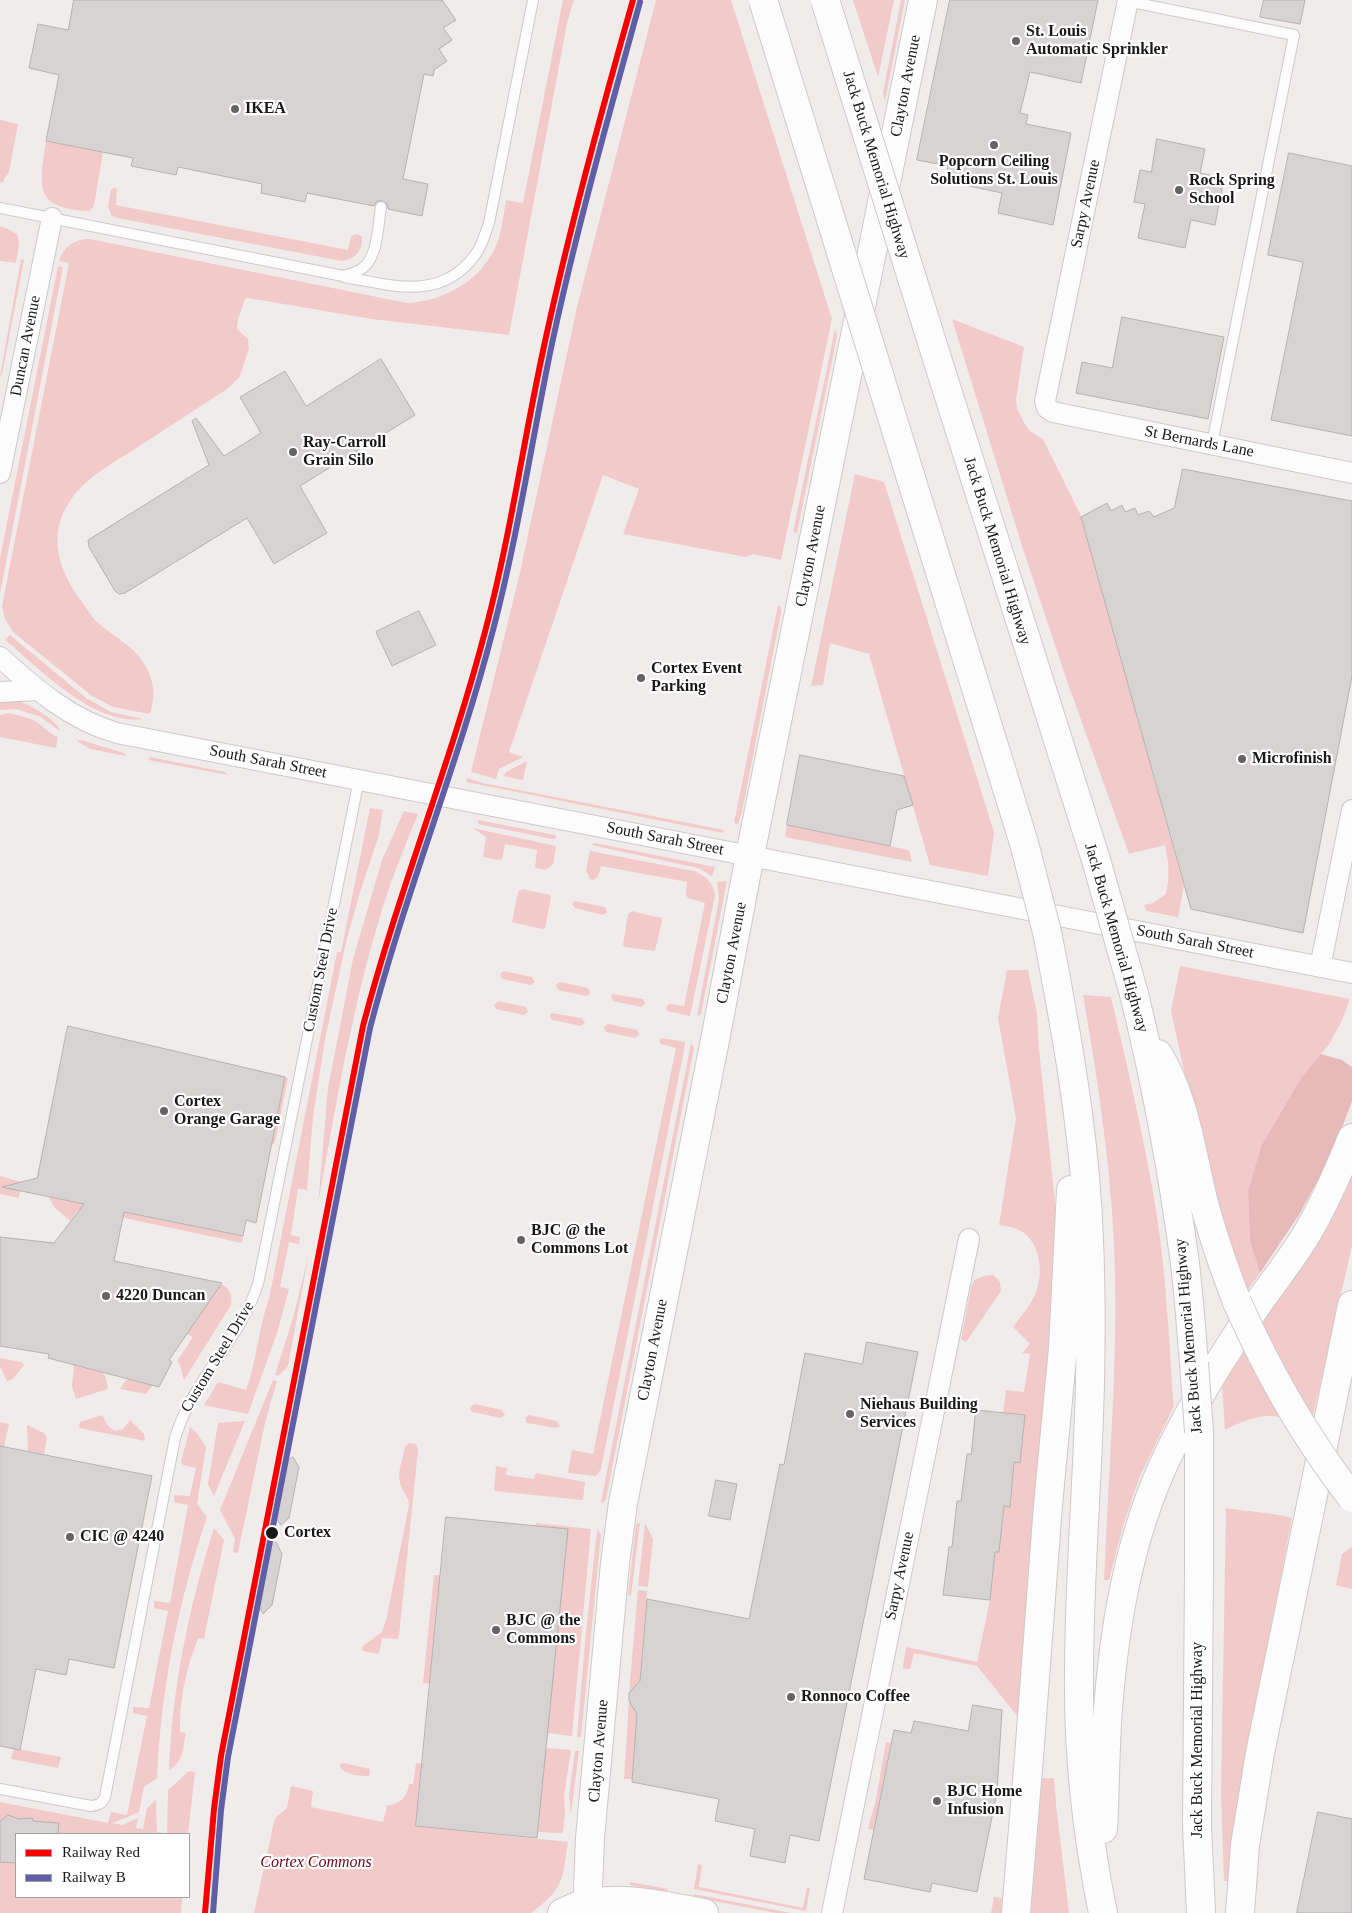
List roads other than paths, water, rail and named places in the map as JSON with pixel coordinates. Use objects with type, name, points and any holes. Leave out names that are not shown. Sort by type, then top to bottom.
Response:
[{"type":"main road","points":[[763,0],[1024,843],[1047,932],[1056,978],[1076,1096],[1089,1239],[1090,1384],[1079,1674],[1080,1746],[1088,1823],[1100,1902]]},
{"type":"main road","name":"Jack Buck Memorial Highway","points":[[825,0],[1096,860],[1142,1026],[1163,1129],[1185,1265],[1199,1432],[1200,1572],[1197,1816],[1201,1913]]},
{"type":"main road","name":"Clayton Avenue","points":[[587,1908],[590,1838],[620,1523],[750,855],[923,0]]},
{"type":"main road","points":[[1142,1026],[1164,1064],[1175,1088],[1183,1111],[1204,1203],[1237,1302],[1257,1348],[1288,1405],[1330,1470],[1352,1498]]},
{"type":"main road","points":[[1016,1913],[1048,1505],[1063,1348],[1076,1096]]},
{"type":"main road","points":[[1100,1902],[1107,1723],[1112,1671],[1128,1569],[1143,1519],[1163,1466],[1180,1431],[1222,1359],[1304,1238],[1323,1203],[1352,1138]]},
{"type":"main road","points":[[1240,1913],[1245,1845],[1260,1753],[1352,1305]]},
{"type":"main road","points":[[562,1913],[616,1901],[635,1902],[704,1913]]},
{"type":"street","name":"Sarpy Avenue","points":[[1048,408],[1045,401],[1128,1]]},
{"type":"street","name":"Duncan Avenue","points":[[0,473],[52,218]]},
{"type":"street","name":"St Bernards Lane","points":[[1048,408],[1053,412],[1352,473]]},
{"type":"street","name":"South Sarah Street","points":[[0,657],[37,690],[80,719],[98,728],[1352,973]]},
{"type":"street","points":[[0,692],[37,690]]},
{"type":"street","points":[[1320,967],[1352,810]]},
{"type":"street","name":"Sarpy Avenue","points":[[832,1913],[969,1239]]},
{"type":"lane","points":[[0,208],[400,287],[430,286],[442,282],[455,274],[476,255],[491,217],[533,0]]},
{"type":"lane","points":[[1128,1],[1294,35],[1212,444]]},
{"type":"lane","points":[[343,276],[364,266],[370,259],[374,249],[381,207]]},
{"type":"lane","name":"Custom Steel Drive","points":[[0,1789],[91,1806],[98,1806],[105,1797],[175,1438],[183,1413],[242,1322],[252,1304],[258,1284],[359,780]]},
{"type":"rail line","name":"Red","points":[[205,1913],[214,1809],[221,1756],[363,1026],[392,926],[457,728],[495,594],[536,386],[563,263],[633,0]]},
{"type":"rail line","name":"B","points":[[213,1913],[221,1810],[228,1757],[370,1028],[399,928],[464,730],[502,596],[550,353],[570,265],[640,2]]},
{"type":"place","name":"St. Louis Automatic Sprinkler","points":[[1016,41]]},
{"type":"place","name":"IKEA","points":[[235,109]]},
{"type":"place","name":"Popcorn Ceiling Solutions St. Louis","points":[[994,145]]},
{"type":"place","name":"Rock Spring School","points":[[1179,190]]},
{"type":"place","name":"Ray-Carroll Grain Silo","points":[[293,452]]},
{"type":"place","name":"Cortex Event Parking","points":[[641,678]]},
{"type":"place","name":"Microfinish","points":[[1242,759]]},
{"type":"place","name":"Cortex Orange Garage","points":[[164,1111]]},
{"type":"place","name":"BJC @ the Commons Lot","points":[[521,1240]]},
{"type":"place","name":"4220 Duncan","points":[[106,1296]]},
{"type":"place","name":"Niehaus Building Services","points":[[850,1414]]},
{"type":"place","name":"Cortex","points":[[272,1533]]},
{"type":"place","name":"CIC @ 4240","points":[[70,1537]]},
{"type":"place","name":"BJC @ the Commons","points":[[496,1630]]},
{"type":"place","name":"Ronnoco Coffee","points":[[791,1697]]},
{"type":"place","name":"BJC Home Infusion","points":[[937,1801]]},
{"type":"park label","name":"Cortex Commons","points":[[316,1863]]}]
